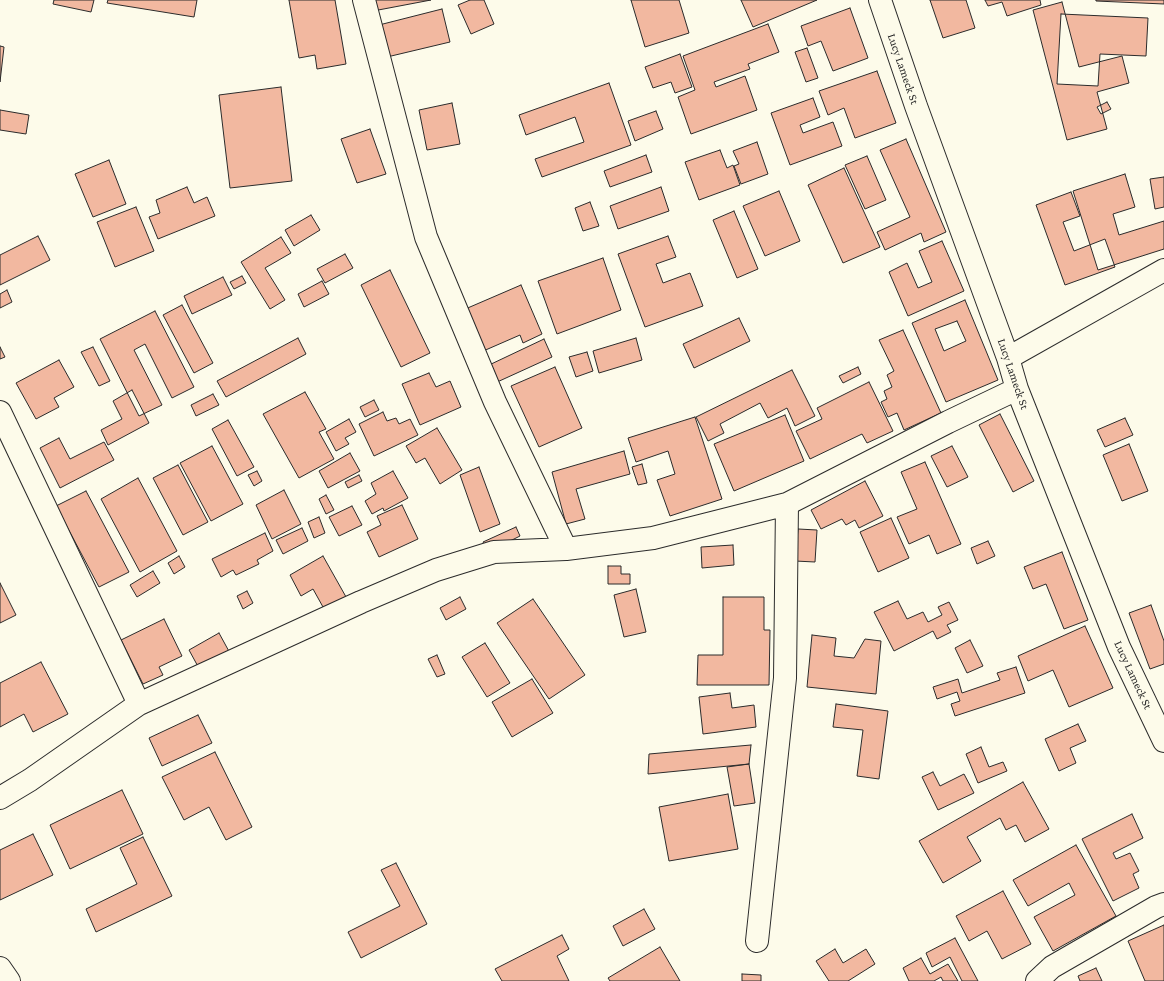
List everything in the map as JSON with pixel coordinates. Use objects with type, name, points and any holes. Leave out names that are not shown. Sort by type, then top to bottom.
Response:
[{"type":"street","points":[[364,0],[426,236],[496,402],[566,549]]},
{"type":"street","name":"Lucy Lameck St","points":[[880,0],[916,106],[1008,358],[1017,389],[1119,647],[1164,741]]},
{"type":"street","points":[[1008,358],[1164,270]]},
{"type":"street","points":[[0,798],[30,780],[139,704],[360,602],[436,570],[494,552],[566,549],[653,538],[787,504],[948,422],[1017,389]]},
{"type":"street","points":[[0,412],[139,704]]},
{"type":"street","points":[[757,941],[784,678],[787,504]]},
{"type":"street","points":[[1037,981],[1052,967],[1156,907],[1164,904]]},
{"type":"street","points":[[0,968],[9,981]]},
{"type":"building","points":[[54,0],[94,0],[91,12],[53,4]]},
{"type":"building","points":[[108,0],[197,0],[194,17],[107,3]]},
{"type":"building","points":[[289,0],[335,0],[346,64],[317,69],[315,55],[299,58]]},
{"type":"building","points":[[371,0],[431,0],[373,11]]},
{"type":"building","points":[[470,0],[484,0],[494,24],[471,34],[458,5]]},
{"type":"building","points":[[631,0],[679,0],[689,33],[645,47]]},
{"type":"building","points":[[741,0],[817,0],[753,27]]},
{"type":"building","points":[[930,0],[966,0],[975,28],[943,38]]},
{"type":"building","points":[[985,0],[1040,0],[1041,5],[1007,16],[1002,2],[988,6]]},
{"type":"building","points":[[1164,0],[1164,4],[1096,1]]},
{"type":"building","points":[[1062,2],[1079,67],[1122,56],[1129,83],[1097,92],[1107,129],[1067,140],[1033,10]]},
{"type":"building","points":[[850,8],[868,58],[833,71],[821,41],[808,46],[801,26]]},
{"type":"building","points":[[442,9],[450,42],[387,57],[379,25]]},
{"type":"building","points":[[1061,14],[1148,18],[1146,56],[1100,54],[1098,86],[1057,84]]},
{"type":"building","points":[[768,24],[779,52],[748,64],[750,69],[714,82],[716,87],[745,76],[757,110],[691,134],[678,97],[695,90],[683,56]]},
{"type":"building","points":[[0,46],[4,47],[0,82]]},
{"type":"building","points":[[807,48],[818,78],[806,82],[795,52]]},
{"type":"building","points":[[680,54],[692,87],[675,93],[671,82],[653,88],[645,67]]},
{"type":"building","points":[[877,71],[896,123],[855,138],[844,108],[828,115],[819,91]]},
{"type":"building","points":[[609,83],[631,145],[542,177],[535,159],[584,142],[575,117],[526,135],[519,115]]},
{"type":"building","points":[[281,87],[292,181],[230,188],[219,95]]},
{"type":"building","points":[[813,98],[820,117],[800,125],[803,133],[833,122],[842,146],[790,165],[771,113]]},
{"type":"building","points":[[1107,102],[1111,109],[1101,114],[1097,107]]},
{"type":"building","points":[[452,103],[460,144],[427,150],[419,110]]},
{"type":"building","points":[[0,110],[29,115],[26,134],[0,130]]},
{"type":"building","points":[[656,111],[663,129],[635,141],[628,121]]},
{"type":"building","points":[[370,129],[386,174],[357,183],[341,139]]},
{"type":"building","points":[[906,139],[946,232],[924,242],[921,233],[885,250],[877,232],[910,217],[880,150]]},
{"type":"building","points":[[757,142],[768,174],[741,184],[734,166],[739,164],[733,151]]},
{"type":"building","points":[[720,150],[727,168],[733,165],[740,185],[699,200],[685,162]]},
{"type":"building","points":[[646,155],[652,172],[610,187],[604,171]]},
{"type":"building","points":[[867,156],[886,200],[865,209],[845,165]]},
{"type":"building","points":[[109,160],[126,204],[93,217],[75,174]]},
{"type":"building","points":[[844,168],[880,247],[843,263],[808,185]]},
{"type":"building","points":[[1125,174],[1135,207],[1113,214],[1119,235],[1164,221],[1164,249],[1098,270],[1073,191]]},
{"type":"building","points":[[1164,177],[1164,207],[1155,209],[1150,179]]},
{"type":"building","points":[[187,187],[194,203],[207,197],[215,216],[158,239],[149,217],[160,213],[156,200]]},
{"type":"building","points":[[661,187],[669,211],[618,229],[610,206]]},
{"type":"building","points":[[779,191],[800,241],[765,256],[743,206]]},
{"type":"building","points":[[1071,192],[1080,216],[1063,222],[1074,251],[1105,239],[1115,267],[1065,285],[1036,205]]},
{"type":"building","points":[[590,202],[599,226],[583,231],[575,208]]},
{"type":"building","points":[[136,207],[154,251],[115,267],[97,222]]},
{"type":"building","points":[[734,211],[758,269],[737,278],[713,220]]},
{"type":"building","points":[[311,215],[320,230],[294,246],[285,230]]},
{"type":"building","points":[[38,236],[50,260],[0,285],[0,255]]},
{"type":"building","points":[[668,236],[676,257],[656,264],[663,283],[690,273],[703,306],[645,327],[618,254]]},
{"type":"building","points":[[281,237],[291,253],[265,268],[285,300],[270,309],[241,262]]},
{"type":"building","points":[[942,241],[964,291],[908,316],[889,272],[907,263],[918,288],[932,282],[919,251]]},
{"type":"building","points":[[345,254],[353,268],[325,283],[317,269]]},
{"type":"building","points":[[603,258],[621,310],[557,334],[538,281]]},
{"type":"building","points":[[390,270],[430,353],[401,367],[361,285]]},
{"type":"building","points":[[242,276],[246,283],[234,289],[230,282]]},
{"type":"building","points":[[223,277],[232,295],[192,314],[184,296]]},
{"type":"building","points":[[322,281],[329,294],[304,307],[298,294]]},
{"type":"building","points":[[521,285],[542,334],[523,343],[520,335],[481,352],[463,310]]},
{"type":"building","points":[[7,290],[12,302],[0,308],[0,294]]},
{"type":"building","points":[[965,300],[998,380],[946,402],[912,323]],"holes":[[[957,321],[966,341],[944,351],[935,329]]]},
{"type":"building","points":[[182,305],[213,363],[194,373],[163,315]]},
{"type":"building","points":[[155,311],[194,387],[172,398],[145,344],[134,350],[162,405],[139,416],[100,339]]},
{"type":"building","points":[[739,318],[750,341],[694,368],[683,344]]},
{"type":"building","points":[[903,330],[941,413],[904,430],[897,413],[888,417],[881,402],[887,399],[884,391],[892,387],[887,375],[894,371],[879,340]]},
{"type":"building","points":[[298,338],[306,354],[226,397],[217,381]]},
{"type":"building","points":[[636,338],[642,360],[599,373],[593,351]]},
{"type":"building","points":[[544,339],[552,357],[495,383],[487,366]]},
{"type":"building","points":[[0,347],[5,357],[0,359]]},
{"type":"building","points":[[93,347],[110,381],[99,386],[81,352]]},
{"type":"building","points":[[587,352],[593,371],[576,377],[569,357]]},
{"type":"building","points":[[59,360],[74,387],[54,398],[59,407],[36,419],[16,383]]},
{"type":"building","points":[[555,367],[582,428],[539,447],[511,386]]},
{"type":"building","points":[[858,367],[861,374],[843,383],[839,376]]},
{"type":"building","points":[[792,370],[815,416],[795,426],[787,408],[768,418],[760,403],[720,424],[724,433],[708,441],[696,417]]},
{"type":"building","points":[[429,373],[436,387],[450,381],[461,407],[420,425],[402,384]]},
{"type":"building","points":[[869,382],[893,431],[867,443],[862,434],[810,459],[796,431],[822,419],[817,408]]},
{"type":"building","points":[[132,390],[149,423],[108,445],[101,430],[122,419],[113,401]]},
{"type":"building","points":[[305,392],[326,429],[319,432],[334,459],[299,478],[263,414]]},
{"type":"building","points":[[213,394],[219,405],[196,416],[191,405]]},
{"type":"building","points":[[374,400],[379,410],[365,417],[360,407]]},
{"type":"building","points":[[383,412],[387,421],[396,418],[399,424],[410,419],[418,435],[374,456],[359,424]]},
{"type":"building","points":[[1000,414],[1034,481],[1013,492],[979,425]]},
{"type":"building","points":[[785,415],[804,461],[734,491],[714,444]]},
{"type":"building","points":[[695,417],[722,499],[670,516],[657,480],[675,474],[668,451],[636,462],[628,438]]},
{"type":"building","points":[[1125,418],[1133,435],[1105,447],[1097,430]]},
{"type":"building","points":[[349,419],[356,432],[345,438],[349,444],[336,451],[326,432]]},
{"type":"building","points":[[228,420],[254,467],[237,476],[212,429]]},
{"type":"building","points":[[437,428],[462,470],[440,484],[425,458],[416,463],[406,446]]},
{"type":"building","points":[[59,438],[70,459],[104,442],[114,460],[60,488],[40,448]]},
{"type":"building","points":[[1129,444],[1148,491],[1122,501],[1103,455]]},
{"type":"building","points":[[212,446],[243,504],[211,521],[180,463]]},
{"type":"building","points":[[952,446],[968,477],[947,487],[931,456]]},
{"type":"building","points":[[624,451],[630,474],[576,489],[585,519],[566,524],[552,472]]},
{"type":"building","points":[[350,453],[360,471],[328,488],[319,471]]},
{"type":"building","points":[[925,462],[961,544],[937,554],[929,535],[909,544],[897,517],[917,509],[901,472]]},
{"type":"building","points":[[642,464],[647,483],[638,485],[632,467]]},
{"type":"building","points":[[178,465],[208,522],[183,535],[153,478]]},
{"type":"building","points":[[479,467],[500,524],[480,532],[460,475]]},
{"type":"building","points":[[257,471],[262,481],[254,486],[248,475]]},
{"type":"building","points":[[393,471],[408,498],[384,511],[383,508],[372,514],[365,501],[376,494],[371,483]]},
{"type":"building","points":[[359,475],[362,481],[348,488],[345,482]]},
{"type":"building","points":[[138,478],[177,551],[140,572],[101,499]]},
{"type":"building","points":[[865,481],[883,516],[859,528],[855,520],[846,525],[842,519],[821,529],[811,510]]},
{"type":"building","points":[[284,490],[301,524],[272,539],[256,505]]},
{"type":"building","points":[[86,491],[129,572],[99,587],[56,506]]},
{"type":"building","points":[[326,495],[334,510],[326,514],[319,499]]},
{"type":"building","points":[[402,505],[418,539],[379,557],[367,532],[381,525],[377,516]]},
{"type":"building","points":[[352,506],[362,525],[339,536],[329,517]]},
{"type":"building","points":[[319,517],[325,533],[314,538],[308,522]]},
{"type":"building","points":[[891,518],[909,558],[878,572],[860,532]]},
{"type":"building","points":[[516,527],[520,536],[488,552],[483,542]]},
{"type":"building","points":[[302,528],[308,541],[283,554],[276,540]]},
{"type":"building","points":[[798,529],[817,530],[815,562],[795,561]]},
{"type":"building","points":[[265,533],[273,551],[257,560],[259,564],[236,575],[233,570],[221,577],[212,559]]},
{"type":"building","points":[[988,541],[995,556],[977,564],[971,548]]},
{"type":"building","points":[[733,545],[734,565],[702,568],[701,547]]},
{"type":"building","points":[[1062,552],[1088,620],[1064,629],[1046,584],[1033,589],[1024,567]]},
{"type":"building","points":[[179,556],[185,567],[174,574],[168,563]]},
{"type":"building","points":[[323,556],[350,604],[328,616],[313,589],[301,596],[290,575]]},
{"type":"building","points":[[608,566],[621,566],[621,574],[630,574],[630,584],[608,584]]},
{"type":"building","points":[[153,571],[160,583],[137,597],[130,585]]},
{"type":"building","points":[[0,583],[16,615],[0,623]]},
{"type":"building","points":[[636,589],[646,632],[624,637],[614,595]]},
{"type":"building","points":[[247,591],[253,603],[243,609],[237,596]]},
{"type":"building","points":[[460,597],[466,609],[446,620],[440,608]]},
{"type":"building","points":[[723,597],[764,597],[764,630],[770,630],[769,685],[697,685],[698,655],[723,655]]},
{"type":"building","points":[[533,599],[585,675],[549,699],[497,623]]},
{"type":"building","points":[[898,601],[907,619],[923,612],[928,622],[942,615],[938,607],[949,602],[958,620],[947,625],[951,632],[937,639],[933,631],[894,651],[874,612]]},
{"type":"building","points":[[1151,605],[1164,641],[1164,664],[1150,669],[1129,613]]},
{"type":"building","points":[[164,619],[182,656],[159,667],[163,675],[143,684],[121,640]]},
{"type":"building","points":[[1085,626],[1113,688],[1069,707],[1053,670],[1028,681],[1018,656]]},
{"type":"building","points":[[219,633],[231,655],[201,672],[189,650]]},
{"type":"building","points":[[812,635],[836,638],[834,656],[854,658],[865,639],[881,641],[876,694],[807,687]]},
{"type":"building","points":[[970,640],[983,666],[967,673],[955,648]]},
{"type":"building","points":[[485,643],[510,683],[487,697],[462,657]]},
{"type":"building","points":[[437,655],[445,674],[437,677],[428,659]]},
{"type":"building","points":[[41,662],[68,714],[33,732],[24,714],[0,727],[0,683]]},
{"type":"building","points":[[1016,667],[1025,693],[955,716],[951,704],[960,701],[957,692],[937,699],[933,687],[958,679],[962,693],[1000,680],[997,673]]},
{"type":"building","points":[[532,679],[553,713],[512,737],[492,702]]},
{"type":"building","points":[[730,693],[732,708],[754,705],[756,727],[703,734],[699,697]]},
{"type":"building","points":[[836,704],[888,711],[879,779],[857,776],[863,730],[833,727]]},
{"type":"building","points":[[198,715],[212,743],[162,766],[149,738]]},
{"type":"building","points":[[1078,724],[1086,741],[1070,748],[1076,763],[1059,771],[1045,739]]},
{"type":"building","points":[[751,745],[749,764],[648,774],[649,754]]},
{"type":"building","points":[[981,747],[989,767],[1003,762],[1007,771],[978,783],[966,754]]},
{"type":"building","points":[[215,752],[252,827],[226,840],[209,807],[184,820],[162,777]]},
{"type":"building","points":[[749,764],[755,803],[734,806],[727,767]]},
{"type":"building","points":[[933,772],[940,786],[964,774],[974,793],[938,810],[922,777]]},
{"type":"building","points":[[1023,782],[1049,829],[1025,842],[1016,825],[1006,830],[1000,818],[967,837],[981,861],[943,883],[919,841]]},
{"type":"building","points":[[122,790],[143,834],[70,869],[50,825]]},
{"type":"building","points":[[728,794],[738,849],[669,861],[659,807]]},
{"type":"building","points":[[1132,814],[1143,838],[1113,853],[1116,859],[1130,853],[1139,871],[1133,874],[1139,888],[1113,901],[1082,839]]},
{"type":"building","points":[[33,834],[53,875],[0,900],[0,850]]},
{"type":"building","points":[[143,837],[172,896],[96,932],[86,909],[137,884],[120,848]]},
{"type":"building","points":[[1076,845],[1116,916],[1053,951],[1034,917],[1075,895],[1069,883],[1028,906],[1013,880]]},
{"type":"building","points":[[396,863],[427,924],[361,958],[348,932],[400,906],[381,870]]},
{"type":"building","points":[[1003,891],[1031,944],[1002,959],[987,931],[969,941],[956,916]]},
{"type":"building","points":[[644,909],[655,929],[623,946],[613,926]]},
{"type":"building","points":[[1164,925],[1164,981],[1145,981],[1128,941]]},
{"type":"building","points":[[562,935],[569,949],[557,956],[569,981],[502,981],[495,969]]},
{"type":"building","points":[[955,938],[978,981],[962,981],[950,957],[932,967],[926,953]]},
{"type":"building","points":[[660,947],[680,981],[610,981],[608,978]]},
{"type":"building","points":[[835,949],[843,963],[866,949],[875,964],[848,981],[829,981],[816,961]]},
{"type":"building","points":[[921,958],[930,974],[948,964],[958,981],[943,981],[941,977],[934,981],[909,981],[903,968]]},
{"type":"building","points":[[1096,968],[1102,981],[1080,981],[1078,976]]},
{"type":"building","points":[[742,974],[761,975],[761,981],[742,981]]}]
